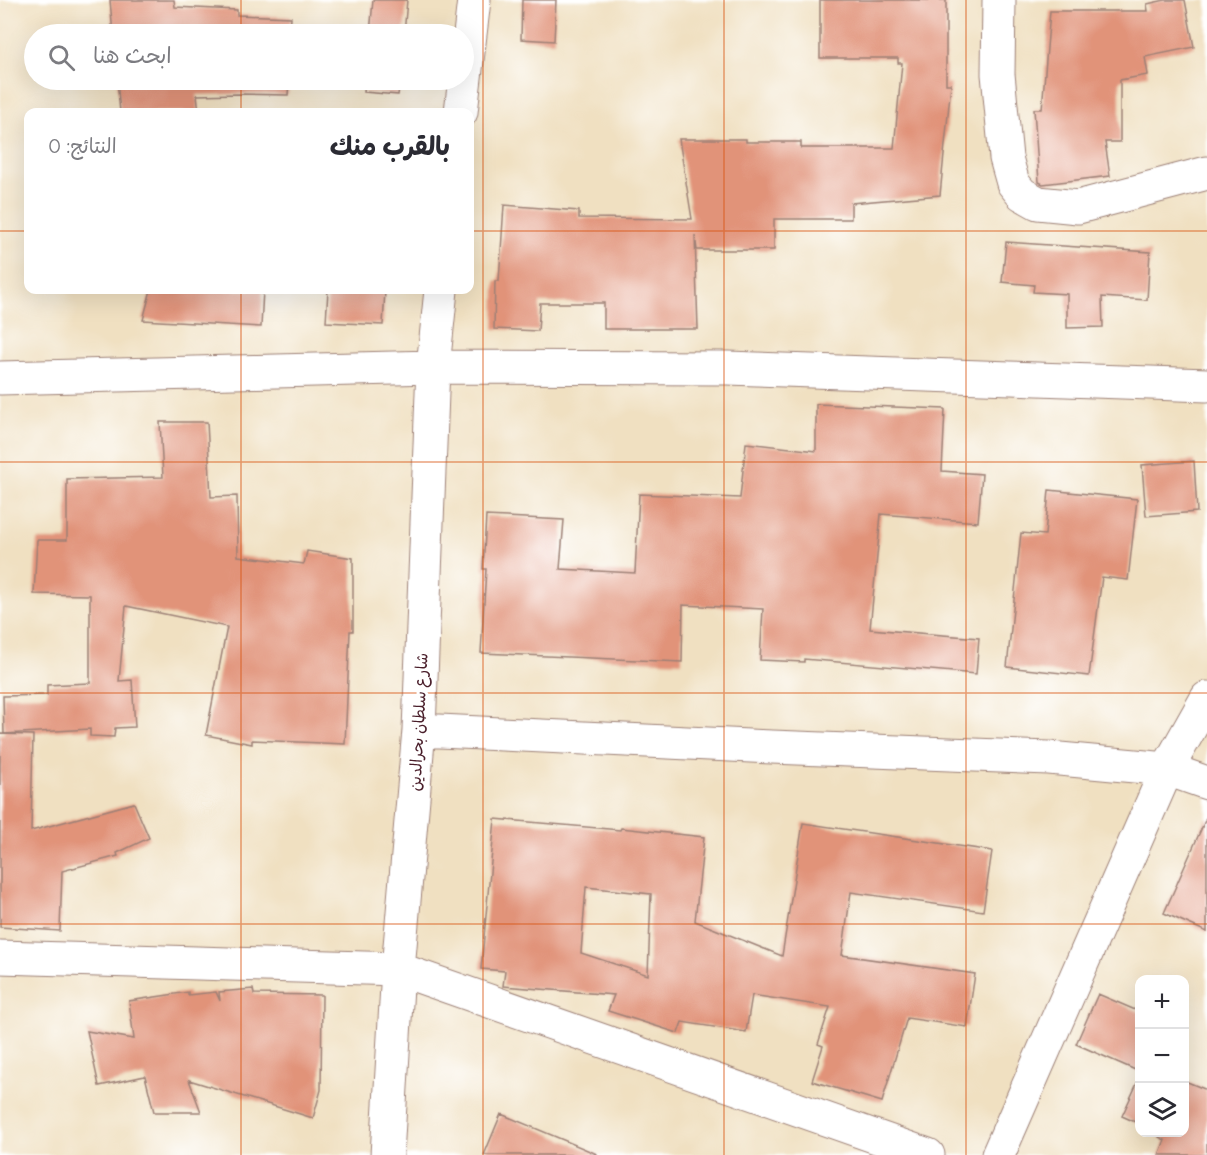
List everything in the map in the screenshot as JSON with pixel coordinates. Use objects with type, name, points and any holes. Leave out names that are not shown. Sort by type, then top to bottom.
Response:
[{"type":"street","points":[[471,24],[474,0]]},
{"type":"street","points":[[999,0],[998,74],[1006,158],[1013,183],[1022,194],[1038,202],[1078,207],[1207,173]]},
{"type":"street","points":[[461,108],[464,90]]},
{"type":"street","name":"شارع سلطان بحرالدين","points":[[387,1155],[399,969],[419,730],[433,367],[441,294]]},
{"type":"street","points":[[0,378],[433,367],[728,368],[1207,385]]},
{"type":"street","points":[[998,1155],[1167,769],[1207,698]]},
{"type":"street","points":[[419,730],[1050,758],[1167,769],[1207,783]]},
{"type":"street","points":[[0,957],[399,969],[928,1155]]},
{"type":"building","points":[[110,0],[174,0],[175,7],[237,10],[237,15],[291,17],[291,24],[112,24]]},
{"type":"building","points":[[373,0],[407,0],[405,24],[371,24]]},
{"type":"building","points":[[522,0],[556,0],[554,41],[521,39]]},
{"type":"building","points":[[820,0],[946,0],[946,84],[951,84],[940,195],[851,203],[851,219],[774,219],[774,250],[697,250],[695,235],[698,329],[604,329],[604,303],[540,303],[538,331],[494,329],[495,281],[499,281],[504,205],[579,211],[579,218],[692,219],[679,139],[801,142],[801,148],[894,148],[902,63],[898,63],[898,58],[820,58]]},
{"type":"building","points":[[1165,0],[1185,0],[1194,47],[1145,57],[1148,75],[1120,80],[1120,142],[1105,142],[1110,176],[1043,184],[1039,182],[1034,109],[1042,109],[1050,11],[1148,11],[1147,4]]},
{"type":"building","points":[[118,90],[288,90],[288,95],[197,95],[199,108],[120,108]]},
{"type":"building","points":[[364,90],[399,90],[398,95],[364,92]]},
{"type":"building","points":[[1006,242],[1150,252],[1147,300],[1102,297],[1103,327],[1067,328],[1067,294],[1033,292],[1034,285],[1002,282]]},
{"type":"building","points":[[150,294],[263,294],[261,327],[143,320]]},
{"type":"building","points":[[328,294],[385,294],[383,325],[326,322]]},
{"type":"building","points":[[816,404],[945,409],[942,471],[982,474],[978,522],[881,514],[870,629],[979,638],[976,674],[804,659],[804,662],[760,660],[763,609],[683,605],[682,662],[481,653],[486,569],[483,569],[486,516],[564,520],[560,569],[635,573],[639,494],[740,498],[746,443],[816,451]]},
{"type":"building","points":[[160,422],[207,422],[211,497],[237,496],[238,556],[304,564],[307,551],[353,558],[353,631],[350,631],[345,744],[252,740],[252,744],[206,735],[227,627],[126,606],[119,681],[132,680],[135,727],[115,728],[114,737],[90,736],[90,729],[4,734],[3,696],[47,695],[47,685],[90,683],[90,595],[34,594],[37,540],[67,540],[67,479],[163,477]]},
{"type":"building","points":[[1194,461],[1197,512],[1146,516],[1142,465]]},
{"type":"building","points":[[1049,490],[1137,499],[1128,580],[1102,577],[1089,676],[1007,667],[1021,533],[1045,535]]},
{"type":"building","points":[[0,734],[33,735],[31,831],[134,803],[149,838],[117,853],[118,856],[62,871],[60,931],[0,927]]},
{"type":"building","points":[[1207,816],[1207,932],[1164,913]]},
{"type":"building","points":[[495,819],[620,830],[621,828],[704,837],[695,921],[782,956],[803,823],[992,851],[983,911],[851,892],[842,955],[975,974],[967,1027],[907,1018],[882,1102],[812,1081],[823,1046],[818,1044],[830,1007],[752,995],[746,1032],[682,1022],[678,1033],[608,1011],[614,995],[503,986],[505,971],[481,969]],"holes":[[[586,887],[651,894],[648,975],[581,953]]]},
{"type":"building","points":[[253,989],[254,994],[322,995],[321,1090],[313,1118],[189,1080],[201,1112],[154,1112],[145,1076],[99,1086],[87,1031],[134,1039],[129,1001],[188,992],[188,995],[216,992],[220,1001],[219,992]]},
{"type":"building","points":[[1098,994],[1135,1010],[1135,1070],[1076,1044]]},
{"type":"building","points":[[1189,1083],[1207,1090],[1207,1155],[1159,1155],[1165,1140],[1159,1137],[1189,1137]]},
{"type":"building","points":[[1135,1088],[1135,1122],[1122,1116]]},
{"type":"building","points":[[501,1114],[597,1154],[597,1155],[484,1155]]}]
